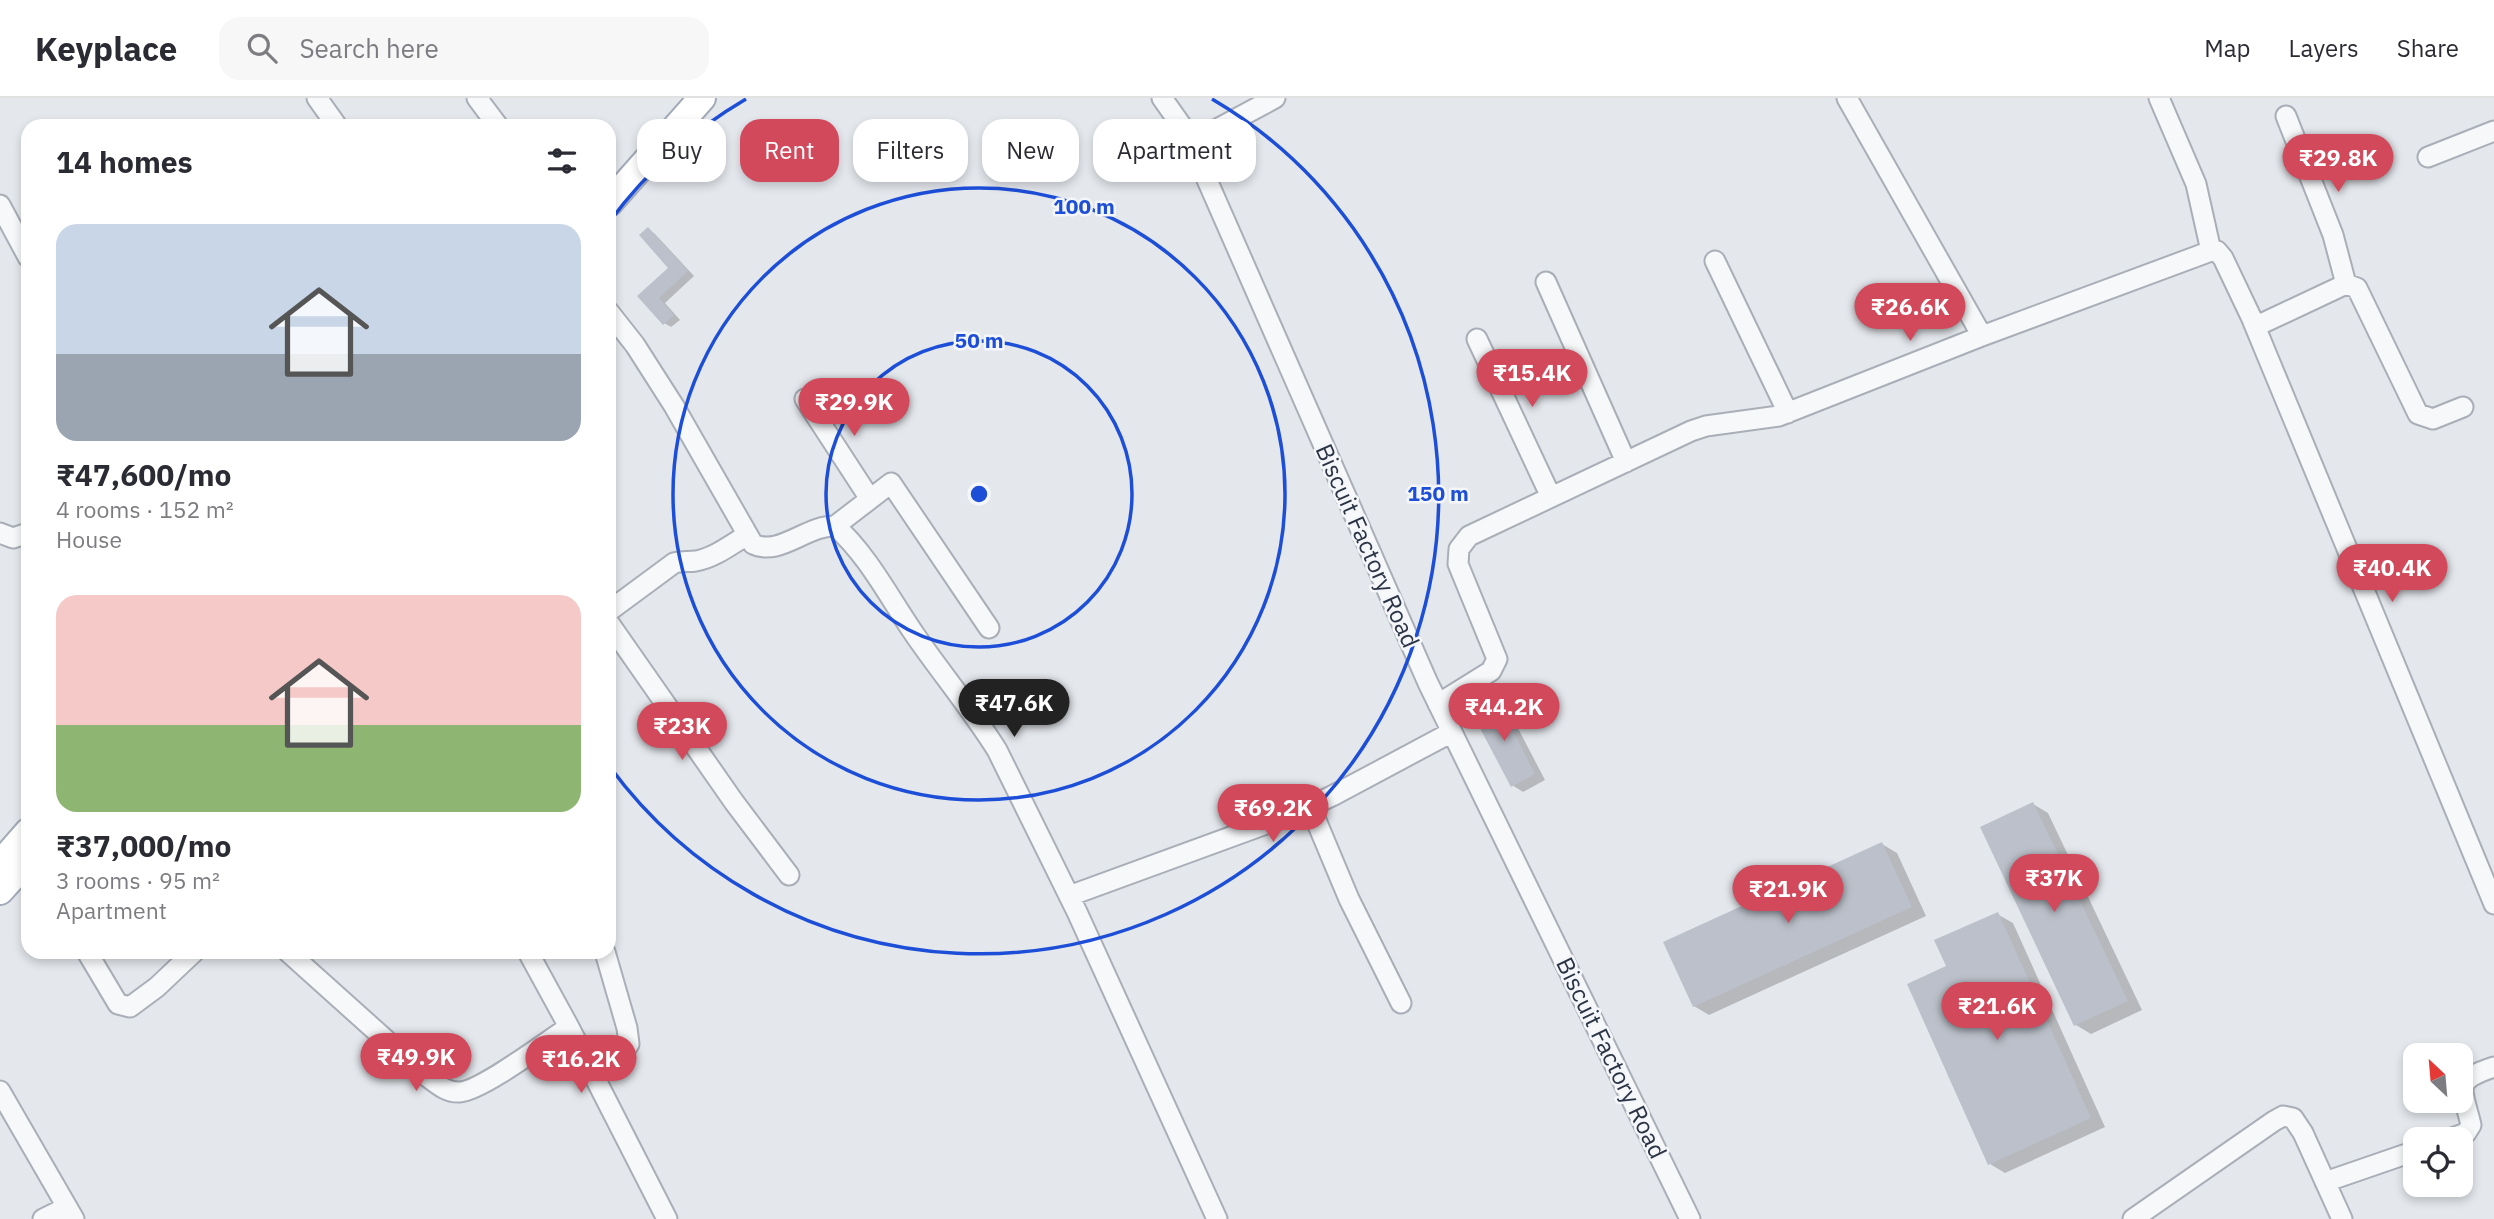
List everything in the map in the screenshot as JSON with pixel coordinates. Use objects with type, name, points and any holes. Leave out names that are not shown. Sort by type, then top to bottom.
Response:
[{"type":"main road","points":[[616,195],[702,98]]},
{"type":"main road","points":[[0,864],[21,840]]},
{"type":"main road","points":[[0,891],[21,868]]},
{"type":"street","points":[[317,98],[332,119]]},
{"type":"street","points":[[477,98],[493,119]]},
{"type":"street","name":"Biscuit Factory Road","points":[[1162,98],[1177,119]]},
{"type":"street","points":[[1236,119],[1275,98]]},
{"type":"street","points":[[1847,98],[1982,336]]},
{"type":"street","points":[[2159,98],[2196,184],[2211,251]]},
{"type":"street","points":[[2286,116],[2333,235],[2346,284]]},
{"type":"street","points":[[2428,157],[2494,131]]},
{"type":"street","name":"Biscuit Factory Road","points":[[1208,182],[1438,704],[1690,1219]]},
{"type":"street","points":[[0,205],[21,244]]},
{"type":"street","points":[[1438,704],[1491,671],[1497,659],[1458,564],[1459,549],[1469,536],[1691,431],[1706,426],[1762,420],[1788,413],[1982,336],[2217,251],[2223,258],[2252,319],[2494,904]]},
{"type":"street","points":[[1715,261],[1788,413]]},
{"type":"street","points":[[1546,282],[1626,461]]},
{"type":"street","points":[[2252,319],[2258,324],[2263,323],[2346,284],[2357,288],[2418,414],[2433,419],[2463,407]]},
{"type":"street","points":[[616,321],[635,345],[674,406],[753,544],[767,548],[816,528],[835,526],[891,483],[989,628]]},
{"type":"street","points":[[1477,339],[1551,497]]},
{"type":"street","points":[[804,399],[870,499]]},
{"type":"street","points":[[835,526],[853,544],[997,750],[1069,896],[1217,1219]]},
{"type":"street","points":[[0,533],[13,538],[21,535]]},
{"type":"street","points":[[616,606],[674,563],[696,561],[714,555],[747,535]]},
{"type":"street","points":[[616,633],[734,802],[789,875]]},
{"type":"street","points":[[1069,896],[1259,828],[1310,806],[1452,732]]},
{"type":"street","points":[[1310,806],[1349,899],[1401,1003]]},
{"type":"street","points":[[92,959],[118,1004],[130,1007],[157,987],[187,959]]},
{"type":"street","points":[[296,959],[445,1090],[460,1092],[496,1076],[569,1027]]},
{"type":"street","points":[[532,959],[667,1219]]},
{"type":"street","points":[[590,1067],[621,1056],[629,1044],[607,959]]},
{"type":"street","points":[[2470,1127],[2462,1088],[2465,1080],[2473,1074],[2494,1067]]},
{"type":"street","points":[[0,1091],[70,1213],[43,1219]]},
{"type":"street","points":[[2133,1219],[2283,1116],[2293,1118],[2303,1133],[2342,1219]]},
{"type":"street","points":[[2326,1182],[2403,1155]]},
{"type":"building","points":[[648,227],[688,271],[659,298],[674,315],[663,325],[637,296],[668,268],[639,235]]},
{"type":"building","points":[[1497,700],[1535,774],[1511,787],[1472,713]]},
{"type":"building","points":[[2033,802],[2128,1001],[2074,1026],[1980,827]]},
{"type":"building","points":[[1882,842],[1912,907],[1693,1007],[1663,942]]},
{"type":"building","points":[[1998,912],[2091,1118],[1988,1165],[1907,984],[1946,966],[1934,940]]}]
